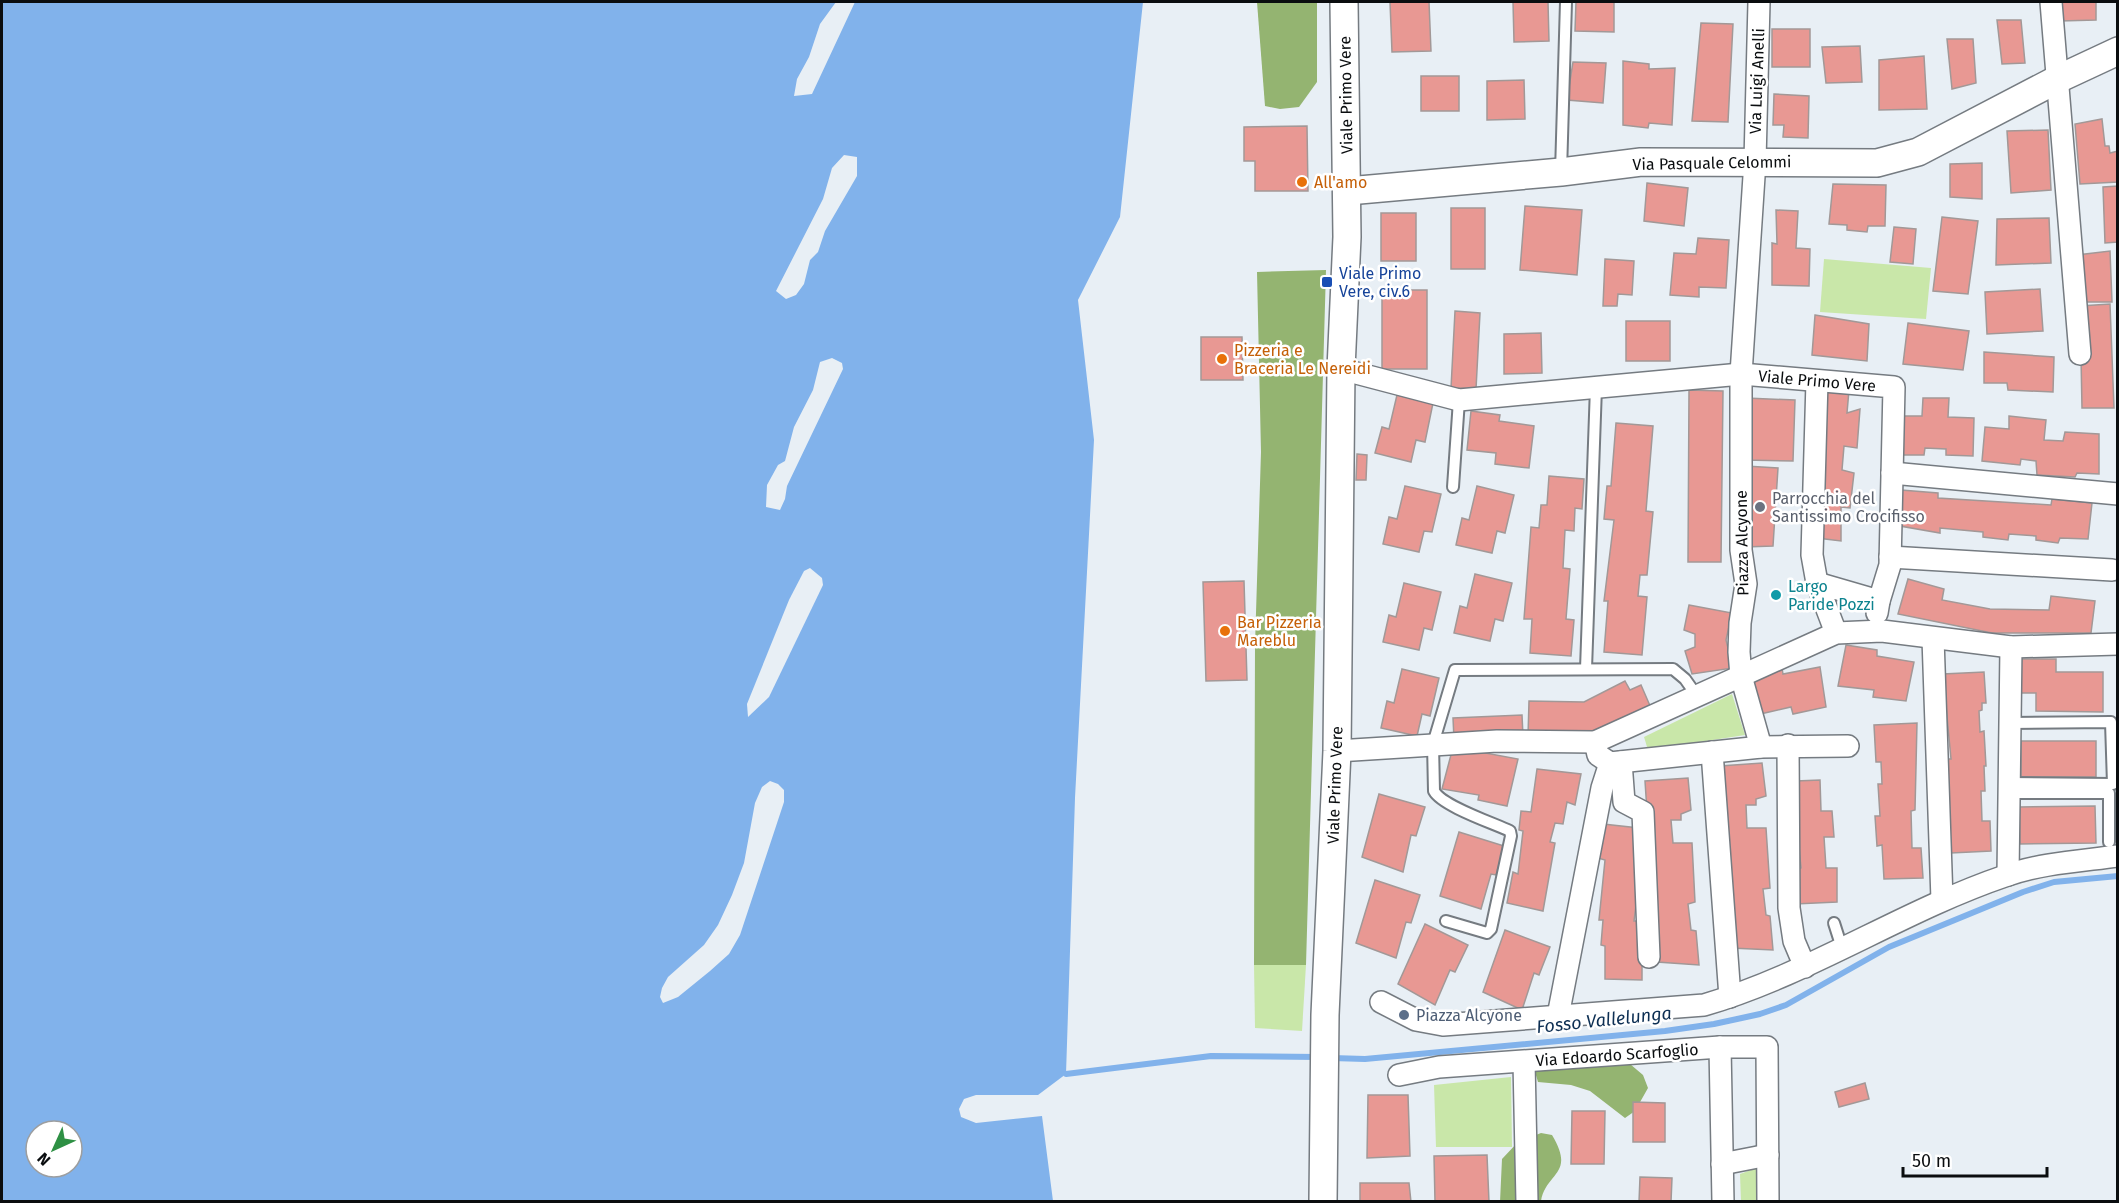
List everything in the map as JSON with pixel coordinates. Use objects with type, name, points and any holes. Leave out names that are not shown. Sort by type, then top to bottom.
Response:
[{"type":"street","name":"Viale Primo Vere","points":[[1323,1202],[1325,1015],[1338,751],[1341,369],[1348,191],[1344,2]]},
{"type":"street","name":"Via Luigi Anelli","points":[[1755,161],[1760,2]]},
{"type":"street","points":[[2052,2],[2080,354]]},
{"type":"street","name":"Via Pasquale Celommi","points":[[1348,191],[1561,172],[1641,162],[1877,163],[1907,155],[2118,51]]},
{"type":"street","name":"Piazza Alcyone","points":[[1755,161],[1741,374],[1741,550],[1746,584],[1740,623],[1741,676],[1761,747]]},
{"type":"street","points":[[1341,369],[1459,400],[1741,374]]},
{"type":"street","name":"Viale Primo Vere","points":[[1741,374],[1894,387],[1890,557],[1879,601]]},
{"type":"street","points":[[1817,381],[1812,555],[1817,583],[1836,633]]},
{"type":"street","points":[[1892,473],[2118,494]]},
{"type":"street","points":[[1890,557],[2112,570]]},
{"type":"street","points":[[1817,583],[1879,601],[1877,613],[1882,631]]},
{"type":"street","points":[[1338,751],[1497,741],[1595,742],[1836,633],[1882,631],[2011,647],[2118,644]]},
{"type":"street","points":[[1933,638],[1941,900]]},
{"type":"street","points":[[2008,875],[2011,647]]},
{"type":"street","points":[[1595,742],[1598,755],[1615,763],[1788,745],[1848,746]]},
{"type":"street","points":[[1788,745],[1789,908],[1794,941],[1805,967]]},
{"type":"street","points":[[1712,752],[1730,997]]},
{"type":"street","points":[[1615,763],[1624,802],[1643,812],[1649,957]]},
{"type":"street","points":[[1558,1016],[1602,788],[1615,763]]},
{"type":"street","points":[[1381,1002],[1416,1020],[1443,1025],[1704,1005],[1805,967],[1941,900],[2008,875],[2113,849]]},
{"type":"street","points":[[1720,1047],[1767,1047],[1768,1202]]},
{"type":"street","name":"Via Edoardo Scarfoglio","points":[[1399,1075],[1439,1067],[1720,1047],[1723,1202]]},
{"type":"street","points":[[1524,1062],[1527,1202]]},
{"type":"street","points":[[1722,1164],[1768,1155]]},
{"type":"lane","points":[[1561,172],[1566,2]]},
{"type":"lane","points":[[1586,669],[1596,387]]},
{"type":"lane","points":[[1453,487],[1459,400]]},
{"type":"lane","points":[[1446,921],[1486,933],[1491,929],[1511,836],[1510,831],[1435,795],[1433,744],[1455,670],[1672,669],[1685,679],[1697,696]]},
{"type":"lane","points":[[2008,788],[2113,784],[2111,722],[2009,723]]},
{"type":"lane","points":[[2008,788],[2109,794],[2113,849]]},
{"type":"lane","points":[[1834,923],[1842,948]]},
{"type":"green space","points":[[1257,2],[1317,2],[1317,82],[1299,107],[1280,109],[1265,106]]},
{"type":"green space","points":[[1824,259],[1931,268],[1926,319],[1820,312]]},
{"type":"green space","points":[[1326,270],[1306,965],[1254,965],[1255,645],[1261,452],[1257,272]]},
{"type":"green space","points":[[1732,694],[1745,735],[1648,750],[1644,737]]},
{"type":"green space","points":[[1254,965],[1306,965],[1302,1031],[1255,1028]]},
{"type":"green space","points":[[1630,1064],[1643,1075],[1648,1088],[1635,1111],[1625,1118],[1590,1091],[1571,1085],[1538,1082],[1533,1065]]},
{"type":"green space","points":[[1511,1077],[1512,1147],[1436,1147],[1434,1085]]},
{"type":"green space","points":[[1541,1133],[1552,1135],[1561,1158],[1560,1166],[1544,1191],[1541,1201],[1500,1202],[1502,1159],[1518,1142]]},
{"type":"green space","points":[[1765,1165],[1766,1201],[1741,1201],[1740,1174]]},
{"type":"water","points":[[2,2],[1143,2],[1120,217],[1078,300],[1094,440],[1075,798],[1066,1074],[1038,1095],[976,1095],[964,1099],[959,1109],[961,1117],[976,1123],[1042,1116],[1053,1201],[2,1202]]},
{"type":"pier","points":[[836,2],[855,2],[812,94],[794,96],[797,79],[809,57],[820,24]]},
{"type":"pier","points":[[844,155],[857,157],[857,176],[825,231],[818,252],[810,260],[804,284],[796,295],[786,299],[776,291],[823,199],[832,168]]},
{"type":"pier","points":[[832,358],[842,363],[843,369],[787,486],[780,510],[766,507],[767,485],[778,465],[785,461],[794,427],[813,390],[820,362]]},
{"type":"pier","points":[[810,568],[822,578],[823,585],[769,697],[748,717],[747,704],[789,600],[804,571]]},
{"type":"pier","points":[[770,781],[778,784],[784,790],[784,802],[740,935],[729,954],[710,971],[678,997],[663,1003],[660,997],[668,977],[704,945],[718,925],[744,863],[755,803],[762,787]]},
{"type":"building","points":[[1390,2],[1429,2],[1431,51],[1392,52]]},
{"type":"building","points":[[1513,2],[1548,2],[1549,41],[1514,42]]},
{"type":"building","points":[[1576,2],[1614,2],[1614,32],[1575,31]]},
{"type":"building","points":[[2060,2],[2096,2],[2096,20],[2060,21]]},
{"type":"building","points":[[1997,20],[2021,20],[2025,63],[2002,64]]},
{"type":"building","points":[[1701,23],[1733,24],[1728,122],[1692,121]]},
{"type":"building","points":[[1772,29],[1810,29],[1810,67],[1772,67]]},
{"type":"building","points":[[1947,39],[1973,39],[1976,83],[1952,89]]},
{"type":"building","points":[[1860,46],[1862,82],[1826,83],[1822,47]]},
{"type":"building","points":[[1924,56],[1927,109],[1879,110],[1879,60]]},
{"type":"building","points":[[1623,61],[1649,64],[1649,69],[1675,68],[1672,125],[1649,123],[1648,128],[1623,125]]},
{"type":"building","points":[[1573,62],[1606,63],[1603,103],[1567,100]]},
{"type":"building","points":[[1421,76],[1459,76],[1459,111],[1421,111]]},
{"type":"building","points":[[1524,80],[1525,119],[1487,120],[1487,81]]},
{"type":"building","points":[[1774,94],[1809,96],[1808,138],[1783,137],[1784,125],[1773,125]]},
{"type":"building","points":[[2102,119],[2105,146],[2109,146],[2110,153],[2118,151],[2118,182],[2080,184],[2075,124]]},
{"type":"building","points":[[1307,126],[1308,191],[1255,191],[1255,161],[1244,161],[1244,127]]},
{"type":"building","points":[[2048,130],[2051,190],[2011,193],[2007,131]]},
{"type":"building","points":[[1982,163],[1982,199],[1950,197],[1950,164]]},
{"type":"building","points":[[1647,183],[1688,188],[1684,226],[1644,221]]},
{"type":"building","points":[[1833,184],[1886,185],[1885,226],[1868,226],[1867,232],[1847,230],[1847,225],[1829,224]]},
{"type":"building","points":[[2118,186],[2118,242],[2105,243],[2103,187]]},
{"type":"building","points":[[1525,206],[1582,210],[1577,275],[1520,270]]},
{"type":"building","points":[[1451,208],[1485,208],[1485,269],[1451,269]]},
{"type":"building","points":[[1776,210],[1798,211],[1796,248],[1810,249],[1809,286],[1772,285],[1772,243],[1777,244]]},
{"type":"building","points":[[1381,213],[1416,213],[1416,261],[1381,261]]},
{"type":"building","points":[[1942,217],[1978,221],[1968,294],[1933,291]]},
{"type":"building","points":[[2049,218],[2051,263],[1996,265],[1997,219]]},
{"type":"building","points":[[1894,227],[1916,229],[1913,264],[1890,262]]},
{"type":"building","points":[[1698,238],[1729,240],[1726,288],[1699,287],[1699,297],[1670,295],[1674,253],[1696,254]]},
{"type":"building","points":[[2110,251],[2112,302],[2080,302],[2077,255]]},
{"type":"building","points":[[1605,259],[1634,261],[1632,295],[1618,294],[1617,306],[1603,306]]},
{"type":"building","points":[[2040,289],[2043,331],[1987,334],[1985,292]]},
{"type":"building","points":[[1382,290],[1427,290],[1427,369],[1382,369]]},
{"type":"building","points":[[2110,304],[2114,408],[2082,408],[2080,306]]},
{"type":"building","points":[[1455,311],[1480,313],[1476,389],[1451,388]]},
{"type":"building","points":[[1815,315],[1869,324],[1867,361],[1812,355]]},
{"type":"building","points":[[1626,321],[1670,321],[1670,361],[1626,361]]},
{"type":"building","points":[[1908,323],[1969,331],[1963,370],[1903,364]]},
{"type":"building","points":[[1541,333],[1542,373],[1504,374],[1504,334]]},
{"type":"building","points":[[1201,337],[1242,337],[1243,380],[1201,380]]},
{"type":"building","points":[[1984,352],[2054,357],[2053,392],[2008,390],[2007,383],[1984,383]]},
{"type":"building","points":[[1689,390],[1723,391],[1721,562],[1688,562]]},
{"type":"building","points":[[1826,390],[1849,390],[1847,413],[1860,409],[1857,448],[1844,446],[1842,470],[1854,473],[1850,508],[1841,507],[1841,541],[1817,538]]},
{"type":"building","points":[[1397,395],[1433,403],[1425,442],[1416,440],[1411,462],[1375,453],[1382,427],[1389,429]]},
{"type":"building","points":[[1746,398],[1795,400],[1793,461],[1744,460]]},
{"type":"building","points":[[1923,398],[1949,398],[1948,417],[1974,418],[1973,456],[1946,455],[1946,449],[1925,448],[1924,455],[1895,455],[1896,416],[1922,416]]},
{"type":"building","points":[[1471,411],[1500,415],[1499,421],[1534,426],[1529,468],[1495,464],[1496,453],[1467,450]]},
{"type":"building","points":[[2009,416],[2046,420],[2044,440],[2063,441],[2065,432],[2099,434],[2099,474],[2077,473],[2075,477],[2037,475],[2036,461],[2021,459],[2020,465],[1982,461],[1985,427],[2009,429]]},
{"type":"building","points":[[1616,423],[1653,426],[1646,511],[1653,512],[1647,575],[1640,575],[1638,596],[1647,597],[1642,655],[1604,652],[1608,601],[1604,601],[1614,520],[1604,519],[1607,486],[1611,486]]},
{"type":"building","points":[[1357,454],[1367,455],[1366,480],[1356,480]]},
{"type":"building","name":"Parrocchia del Santissimo Crocifisso","points":[[1745,466],[1778,468],[1773,546],[1745,547]]},
{"type":"building","points":[[1549,476],[1584,479],[1582,509],[1575,508],[1574,531],[1565,530],[1563,568],[1570,569],[1566,619],[1574,620],[1571,656],[1530,653],[1532,619],[1524,619],[1531,527],[1539,528],[1541,505],[1547,505]]},
{"type":"building","points":[[1405,486],[1441,494],[1432,532],[1424,531],[1419,552],[1383,544],[1389,517],[1397,519]]},
{"type":"building","points":[[1477,486],[1514,495],[1505,533],[1497,531],[1492,553],[1456,545],[1462,518],[1469,520]]},
{"type":"building","points":[[1901,490],[1938,493],[1938,498],[2051,505],[2052,499],[2092,503],[2088,539],[2060,538],[2058,543],[2036,540],[2036,536],[2009,534],[2008,540],[1983,537],[1983,532],[1940,528],[1940,533],[1900,526]]},
{"type":"building","points":[[1475,574],[1512,583],[1503,621],[1495,619],[1490,641],[1454,633],[1460,606],[1467,608]]},
{"type":"building","points":[[1908,579],[1944,589],[1942,600],[1990,609],[2049,610],[2051,596],[2095,601],[2091,633],[1992,633],[1898,614]]},
{"type":"building","points":[[1244,581],[1247,680],[1206,681],[1203,582]]},
{"type":"building","points":[[1404,583],[1441,592],[1432,630],[1424,628],[1419,650],[1383,642],[1389,615],[1396,617]]},
{"type":"building","points":[[1689,605],[1732,613],[1726,640],[1733,668],[1692,674],[1685,651],[1695,647],[1695,634],[1684,630]]},
{"type":"building","points":[[1846,645],[1877,650],[1877,656],[1914,662],[1906,701],[1873,697],[1874,690],[1838,686]]},
{"type":"building","points":[[2011,659],[2056,659],[2056,672],[2103,672],[2103,712],[2036,711],[2036,693],[2011,693]]},
{"type":"building","points":[[1820,667],[1826,707],[1793,714],[1791,707],[1756,715],[1751,673],[1782,668],[1783,674]]},
{"type":"building","points":[[1402,669],[1439,678],[1430,716],[1422,714],[1417,736],[1381,728],[1387,701],[1394,703]]},
{"type":"building","points":[[1984,672],[1986,703],[1982,703],[1982,710],[1979,711],[1980,732],[1984,731],[1986,766],[1984,766],[1985,791],[1981,791],[1982,821],[1990,821],[1991,851],[1951,853],[1945,792],[1949,792],[1947,759],[1951,759],[1943,674]]},
{"type":"building","points":[[1625,681],[1630,690],[1641,685],[1651,708],[1589,735],[1528,736],[1529,701],[1584,702]]},
{"type":"building","points":[[1522,715],[1523,736],[1454,739],[1453,718]]},
{"type":"building","points":[[1917,723],[1915,810],[1911,811],[1912,848],[1921,848],[1923,878],[1884,879],[1882,845],[1877,846],[1875,816],[1880,816],[1878,784],[1882,784],[1881,762],[1876,762],[1874,725]]},
{"type":"building","points":[[2021,741],[2096,741],[2096,777],[2021,777]]},
{"type":"building","points":[[1453,747],[1518,759],[1507,806],[1478,800],[1479,795],[1442,789]]},
{"type":"building","points":[[1762,763],[1766,796],[1756,799],[1756,805],[1746,805],[1747,828],[1766,828],[1770,888],[1763,889],[1766,915],[1770,916],[1773,950],[1731,948],[1720,766]]},
{"type":"building","points":[[1537,769],[1581,774],[1575,805],[1567,802],[1563,824],[1555,823],[1550,842],[1555,843],[1543,911],[1507,903],[1513,872],[1518,874],[1523,831],[1519,830],[1521,811],[1531,812]]},
{"type":"building","points":[[1688,778],[1691,810],[1681,814],[1681,820],[1671,820],[1673,843],[1692,843],[1695,902],[1688,904],[1691,930],[1696,931],[1699,965],[1657,962],[1645,781]]},
{"type":"building","points":[[1820,780],[1821,811],[1832,811],[1834,837],[1824,837],[1826,868],[1837,868],[1837,902],[1795,904],[1795,869],[1801,868],[1796,819],[1796,781]]},
{"type":"building","points":[[1379,794],[1425,807],[1416,836],[1411,835],[1403,872],[1362,857]]},
{"type":"building","points":[[2095,806],[2096,843],[2020,844],[2019,807]]},
{"type":"building","points":[[1603,824],[1639,828],[1641,866],[1634,921],[1642,921],[1642,980],[1605,979],[1605,946],[1601,945],[1603,920],[1599,920],[1605,860],[1598,858]]},
{"type":"building","points":[[1459,832],[1504,846],[1496,875],[1491,874],[1481,909],[1440,896]]},
{"type":"building","points":[[1375,880],[1420,895],[1411,923],[1406,922],[1396,958],[1356,943]]},
{"type":"building","points":[[1425,924],[1468,945],[1455,972],[1450,970],[1435,1005],[1398,984]]},
{"type":"building","points":[[1505,930],[1550,947],[1539,975],[1534,973],[1522,1010],[1483,992]]},
{"type":"building","points":[[1865,1083],[1869,1099],[1839,1107],[1835,1092]]},
{"type":"building","points":[[1368,1095],[1408,1095],[1410,1156],[1367,1158]]},
{"type":"building","points":[[1633,1102],[1665,1103],[1665,1142],[1633,1142]]},
{"type":"building","points":[[1572,1111],[1605,1111],[1604,1164],[1571,1164]]},
{"type":"building","points":[[1487,1155],[1489,1202],[1435,1202],[1434,1156]]},
{"type":"building","points":[[1640,1177],[1672,1178],[1671,1202],[1639,1202]]},
{"type":"building","points":[[1360,1183],[1409,1183],[1411,1202],[1360,1202]]},
{"type":"waterway","name":"Fosso Vallelunga","points":[[1332,1058],[1365,1059],[1665,1031],[1760,1014],[1786,1005],[1889,947],[2023,892],[2054,882],[2118,876]]},
{"type":"waterway","name":"Fosso Vallelunga","points":[[1066,1074],[1211,1056],[1318,1057]]},
{"type":"place","name":"All'amo","points":[[1302,182]]},
{"type":"place","name":"Viale Primo Vere, civ.6","points":[[1327,282]]},
{"type":"place","name":"Pizzeria e Braceria Le Nereidi","points":[[1222,359]]},
{"type":"place","name":"Parrocchia del Santissimo Crocifisso","points":[[1760,507]]},
{"type":"place","name":"Largo Paride Pozzi","points":[[1776,595]]},
{"type":"place","name":"Bar Pizzeria Mareblu","points":[[1225,631]]},
{"type":"place","name":"Piazza Alcyone","points":[[1404,1015]]}]
